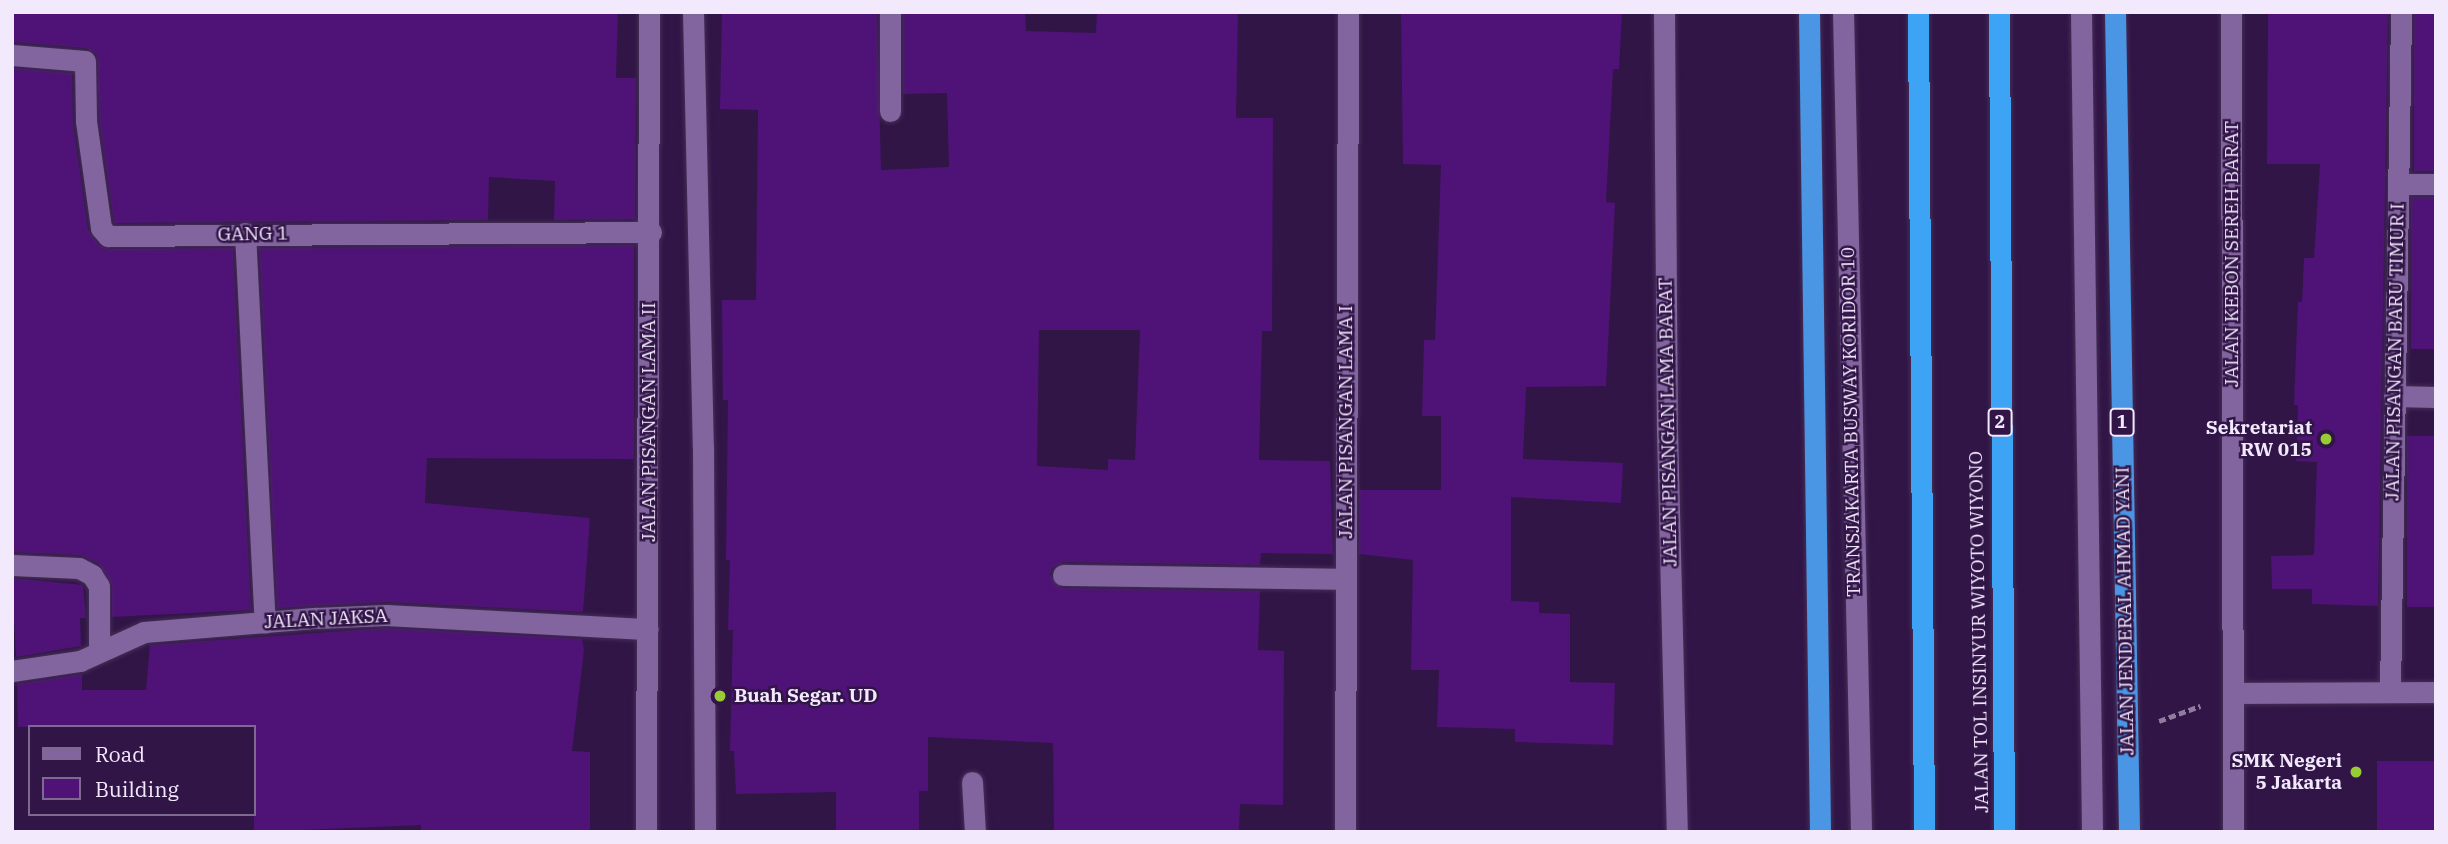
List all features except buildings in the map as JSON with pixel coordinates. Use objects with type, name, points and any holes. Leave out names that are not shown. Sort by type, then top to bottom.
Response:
[{"type":"highway","points":[[1809,12],[1820,832]]},
{"type":"highway","points":[[1918,12],[1924,832]]},
{"type":"highway","name":"JALAN TOL INSINYUR WIYOTO WIYONO","points":[[1999,12],[2004,832]]},
{"type":"highway","name":"JALAN JENDERAL AHMAD YANI","points":[[2115,12],[2129,832]]},
{"type":"street","name":"JALAN PISANGAN LAMA II","points":[[646,832],[651,232],[649,12]]},
{"type":"street","points":[[693,12],[703,447],[705,832]]},
{"type":"street","points":[[890,12],[890,111]]},
{"type":"street","name":"JALAN PISANGAN LAMA I","points":[[1345,832],[1348,12]]},
{"type":"street","name":"JALAN PISANGAN LAMA BARAT","points":[[1664,12],[1667,430],[1677,832]]},
{"type":"street","name":"TRANSJAKARTA BUSWAY KORIDOR 10","points":[[1843,12],[1861,832]]},
{"type":"street","points":[[2081,12],[2092,832]]},
{"type":"street","name":"JALAN KEBON SEREH BARAT","points":[[2231,12],[2233,832]]},
{"type":"street","name":"JALAN PISANGAN BARU TIMUR I","points":[[2390,692],[2401,12]]},
{"type":"street","name":"GANG 1","points":[[12,55],[85,61],[86,121],[101,228],[108,236],[651,232]]},
{"type":"street","points":[[2398,184],[2436,184]]},
{"type":"street","points":[[245,233],[265,622]]},
{"type":"street","points":[[2394,396],[2436,397]]},
{"type":"street","points":[[12,565],[79,568],[92,575],[99,586],[99,648]]},
{"type":"street","points":[[1063,575],[1345,579]]},
{"type":"street","name":"JALAN JAKSA","points":[[12,671],[80,661],[99,648],[144,632],[265,622],[386,615],[648,629]]},
{"type":"street","points":[[2233,693],[2436,692]]},
{"type":"street","points":[[972,782],[975,832]]},
{"type":"path","points":[[2127,733],[2233,693]]},
{"type":"place","name":"Sekretariat RW 015","points":[[2326,439]]},
{"type":"place","name":"Buah Segar. UD","points":[[720,696]]},
{"type":"place","name":"SMK Negeri 5 Jakarta","points":[[2356,772]]}]
